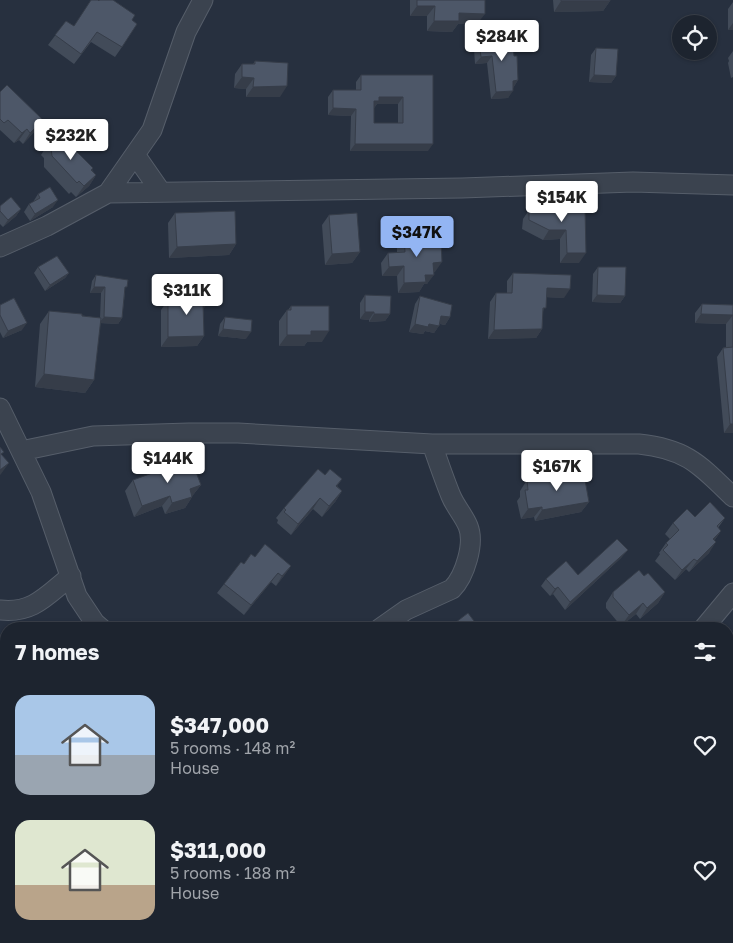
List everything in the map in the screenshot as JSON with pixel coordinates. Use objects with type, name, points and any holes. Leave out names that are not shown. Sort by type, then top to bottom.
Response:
[{"type":"street","points":[[0,247],[47,226],[108,193],[136,156],[152,130],[186,32],[202,0]]},
{"type":"street","points":[[136,156],[161,192]]},
{"type":"street","points":[[108,193],[634,182],[733,185]]},
{"type":"street","points":[[0,408],[41,492],[77,596],[94,622]]},
{"type":"street","points":[[21,451],[93,436],[189,432],[432,444],[598,443],[660,446],[683,453],[733,497]]},
{"type":"street","points":[[389,622],[406,610],[458,584],[468,555],[471,540],[468,526],[451,498],[432,444]]},
{"type":"street","points":[[0,610],[11,611],[30,608],[71,576]]},
{"type":"street","points":[[709,622],[733,593]]},
{"type":"building","points":[[91,0],[113,0],[135,15],[132,20],[137,24],[122,47],[97,32],[81,54],[55,35],[66,21],[74,26]]},
{"type":"building","points":[[417,0],[485,0],[485,14],[459,13],[459,21],[434,21],[435,6],[417,6]]},
{"type":"building","points":[[610,0],[610,1],[561,1]]},
{"type":"building","points":[[512,38],[514,56],[517,56],[518,80],[513,81],[513,91],[496,92],[492,56],[481,57],[479,41]]},
{"type":"building","points":[[596,48],[618,49],[616,76],[594,75]]},
{"type":"building","points":[[255,61],[288,63],[287,86],[253,87],[254,78],[242,77],[242,64],[255,64]]},
{"type":"building","points":[[361,75],[433,75],[433,144],[355,144],[356,109],[333,108],[333,90],[361,90]],"holes":[[[379,97],[403,97],[403,123],[374,123],[374,101],[379,101]]]},
{"type":"building","points":[[7,85],[43,120],[30,133],[27,129],[22,133],[8,120],[4,123],[0,119],[0,92]]},
{"type":"building","points":[[59,134],[93,168],[91,170],[96,175],[84,186],[79,181],[77,183],[52,156],[51,148],[48,144]]},
{"type":"building","points":[[50,187],[58,200],[35,214],[29,204],[40,198],[38,194]]},
{"type":"building","points":[[11,197],[21,209],[8,220],[0,211],[0,206]]},
{"type":"building","points":[[538,200],[549,200],[565,205],[569,209],[585,209],[586,253],[567,253],[566,230],[549,230],[529,220],[529,210]]},
{"type":"building","points":[[235,211],[236,244],[177,247],[175,213]]},
{"type":"building","points":[[357,213],[360,252],[332,254],[329,215]]},
{"type":"building","points":[[427,234],[427,240],[441,240],[442,262],[433,263],[434,275],[425,275],[426,282],[404,283],[404,266],[389,267],[388,253],[405,252],[404,235]]},
{"type":"building","points":[[57,256],[69,273],[50,285],[38,267]]},
{"type":"building","points":[[598,267],[626,267],[625,296],[597,295]]},
{"type":"building","points":[[513,273],[571,275],[570,289],[547,288],[546,308],[543,308],[542,329],[494,330],[496,293],[512,293]]},
{"type":"building","points":[[96,275],[128,280],[127,287],[125,287],[122,318],[104,317],[105,287],[94,287]]},
{"type":"building","points":[[197,288],[208,288],[208,303],[203,303],[204,336],[168,337],[168,300],[197,300]]},
{"type":"building","points":[[365,295],[391,296],[390,314],[365,312]]},
{"type":"building","points":[[420,296],[452,305],[450,317],[441,316],[439,326],[429,324],[428,327],[415,324]]},
{"type":"building","points":[[14,298],[27,323],[8,331],[0,315],[0,305]]},
{"type":"building","points":[[702,304],[733,305],[733,315],[701,314]]},
{"type":"building","points":[[291,306],[329,306],[329,331],[311,331],[311,335],[287,335],[287,310],[291,310]]},
{"type":"building","points":[[49,311],[101,318],[94,380],[44,374]]},
{"type":"building","points":[[225,317],[252,320],[251,332],[223,329]]},
{"type":"building","points":[[733,347],[733,424],[730,424],[723,348]]},
{"type":"building","points":[[0,447],[4,452],[1,454],[9,463],[0,470]]},
{"type":"building","points":[[191,459],[201,485],[190,489],[192,497],[172,503],[170,496],[142,506],[133,480]]},
{"type":"building","points":[[318,469],[325,475],[330,469],[342,479],[336,486],[342,491],[329,506],[320,498],[298,524],[284,512],[286,510],[284,508]]},
{"type":"building","points":[[581,472],[582,480],[585,480],[589,502],[542,510],[542,507],[528,509],[525,490],[528,490],[527,480]]},
{"type":"building","points":[[710,502],[725,518],[717,526],[721,531],[713,539],[716,542],[697,561],[694,559],[682,570],[663,550],[668,545],[666,543],[679,530],[673,523],[687,509],[695,517]]},
{"type":"building","points":[[617,539],[628,550],[570,602],[558,587],[555,589],[546,579],[566,561],[578,575]]},
{"type":"building","points":[[265,544],[291,566],[282,576],[278,573],[251,605],[224,584],[241,562],[244,564],[251,554],[255,557]]},
{"type":"building","points":[[639,570],[644,576],[648,573],[665,592],[647,608],[643,603],[629,615],[613,597],[613,592]]},
{"type":"building","points":[[468,613],[475,622],[456,622]]}]
